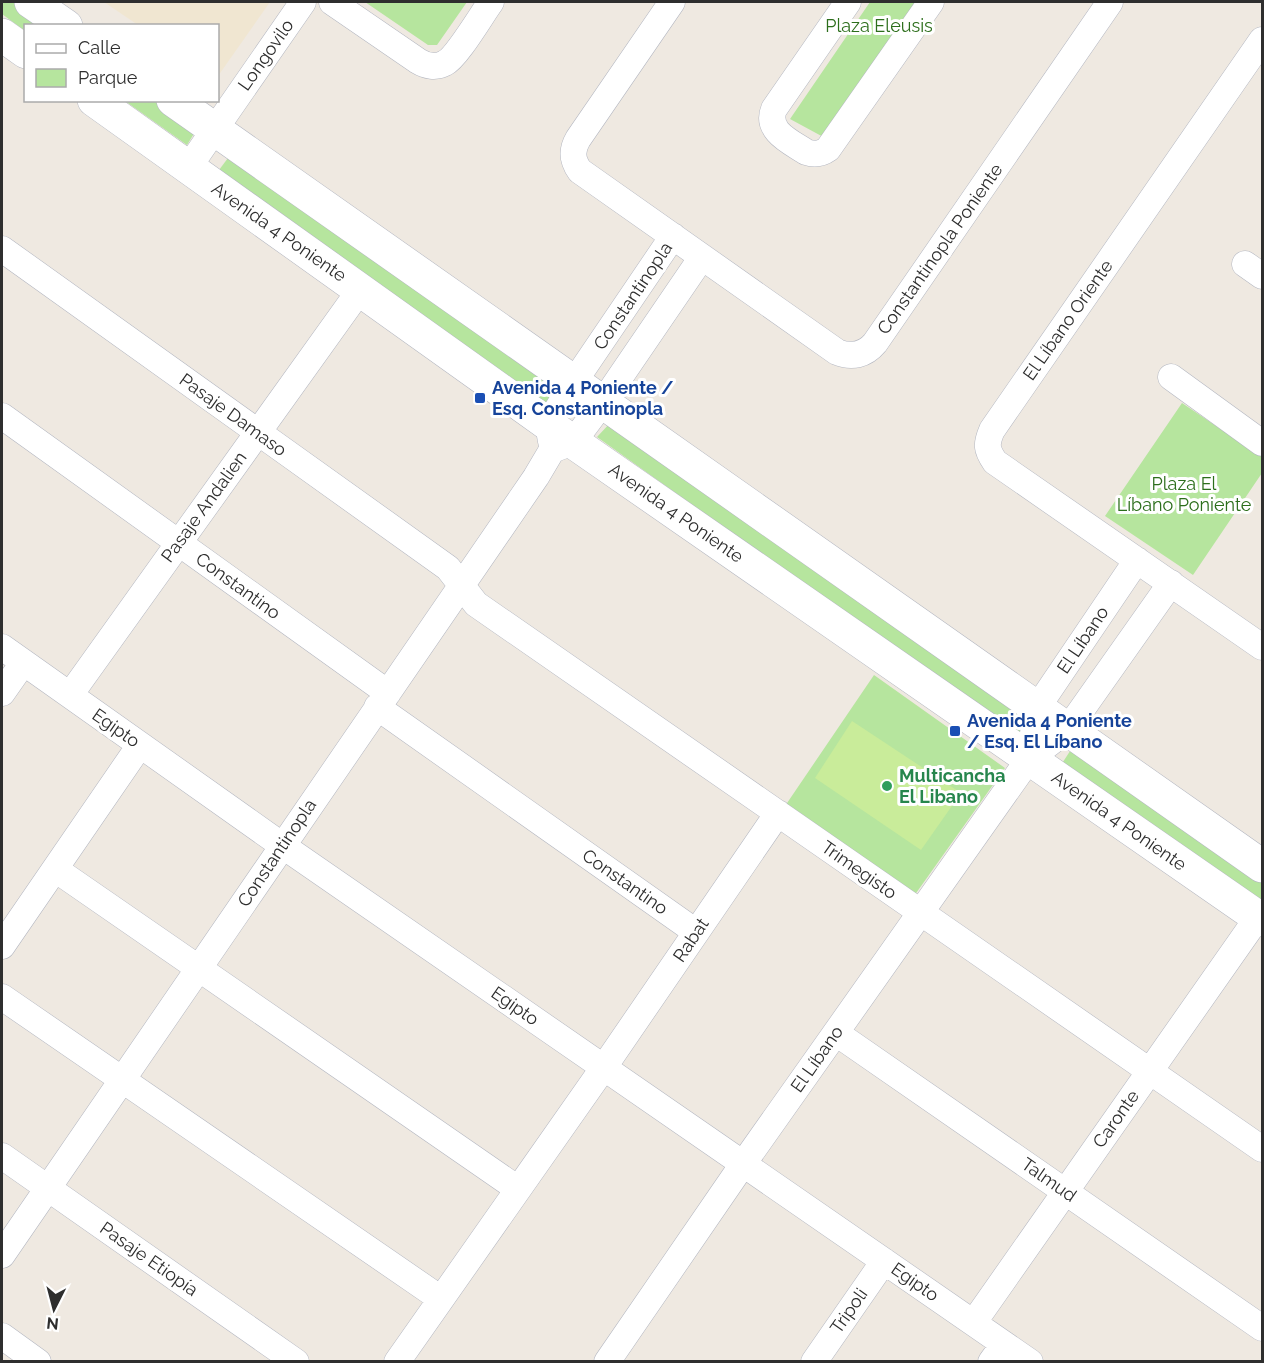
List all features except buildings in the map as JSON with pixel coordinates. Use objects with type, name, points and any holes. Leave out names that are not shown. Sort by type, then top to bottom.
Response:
[{"type":"street","points":[[32,2],[63,24]]},
{"type":"street","name":"Longovilo","points":[[188,168],[303,2]]},
{"type":"street","points":[[332,2],[418,61],[438,66],[451,59],[491,2]]},
{"type":"street","points":[[672,2],[578,139],[573,156],[580,171],[688,247]]},
{"type":"street","points":[[848,2],[771,116],[774,129],[812,154],[828,149],[931,2]]},
{"type":"street","name":"Constantinopla Poniente","points":[[688,247],[837,352],[851,355],[865,352],[875,343],[1110,2]]},
{"type":"street","points":[[2,35],[24,51]]},
{"type":"street","name":"El Líbano Oriente","points":[[1137,560],[995,462],[987,448],[988,439],[992,430],[1263,40]]},
{"type":"street","name":"Avenida 4 Poniente","points":[[97,102],[360,290],[558,438],[1260,918]]},
{"type":"street","points":[[176,102],[1263,866]]},
{"type":"street","name":"Constantinopla","points":[[2,1255],[536,477],[558,438],[574,382],[688,247]]},
{"type":"street","name":"Constantinopla","points":[[558,438],[603,402],[688,247]]},
{"type":"street","name":"Pasaje Damaso","points":[[2,249],[448,568],[461,585]]},
{"type":"street","name":"Pasaje Andalien","points":[[69,695],[360,290]]},
{"type":"street","points":[[1171,377],[1263,442]]},
{"type":"street","name":"Constantino","points":[[2,416],[179,543],[382,700],[696,932]]},
{"type":"street","points":[[1137,560],[1263,646]]},
{"type":"street","name":"El Líbano","points":[[1029,759],[1037,708],[1137,560]]},
{"type":"street","name":"El Líbano","points":[[607,1362],[743,1164],[1029,759],[1068,729],[1171,583]]},
{"type":"street","name":"Trimegisto","points":[[461,585],[476,604],[1263,1149]]},
{"type":"street","name":"Egipto","points":[[2,647],[283,846],[974,1322],[998,1353],[1030,1362]]},
{"type":"street","points":[[2,693],[23,663]]},
{"type":"street","points":[[2,946],[140,745]]},
{"type":"street","name":"Rabat","points":[[397,1362],[604,1067],[778,813]]},
{"type":"street","points":[[55,869],[518,1189]]},
{"type":"street","name":"Caronte","points":[[974,1322],[1260,918]]},
{"type":"street","points":[[2,997],[441,1299]]},
{"type":"street","name":"Talmud","points":[[836,1033],[1263,1328]]},
{"type":"street","name":"Pasaje Etiopía","points":[[2,1156],[296,1362]]},
{"type":"street","name":"Tripoli","points":[[814,1362],[884,1260]]},
{"type":"street","points":[[2,1336],[38,1362]]},
{"type":"shaded area","points":[[104,2],[270,2],[219,75],[219,24],[137,24]]},
{"type":"green space","points":[[2,2],[22,2],[55,24],[24,24],[24,30],[2,14]]},
{"type":"green space","points":[[365,2],[467,2],[437,45],[428,45]]},
{"type":"green space","name":"Plaza Eleusis","points":[[870,2],[923,2],[827,139],[790,119]]},
{"type":"green space","points":[[126,102],[162,102],[198,127],[187,145]]},
{"type":"green space","points":[[231,154],[565,391],[550,409],[216,174]]},
{"type":"green space","name":"Plaza El Líbano Poniente","points":[[1182,403],[1262,457],[1262,473],[1193,575],[1105,516]]},
{"type":"green space","points":[[611,422],[1027,719],[1024,741],[597,437]]},
{"type":"green space","points":[[874,675],[1005,768],[914,896],[783,809]]},
{"type":"green space","name":"Multicancha El Libano","points":[[852,721],[961,793],[921,850],[815,778]]},
{"type":"green space","points":[[1074,745],[1262,877],[1262,903],[1061,765]]},
{"type":"place","name":"Avenida 4 Poniente / Esq. Constantinopla","points":[[480,398]]},
{"type":"place","name":"Avenida 4 Poniente / Esq. El Líbano","points":[[955,731]]},
{"type":"place","name":"Multicancha El Libano","points":[[887,786]]}]
